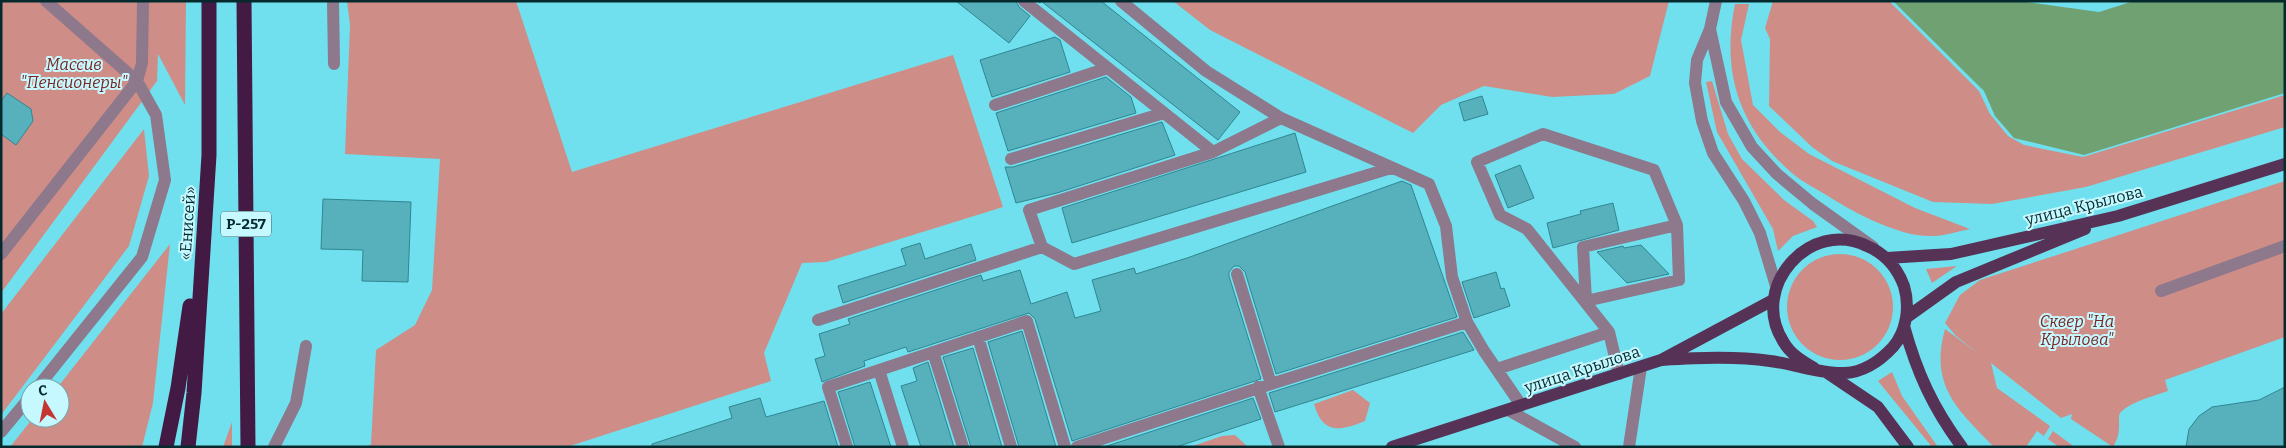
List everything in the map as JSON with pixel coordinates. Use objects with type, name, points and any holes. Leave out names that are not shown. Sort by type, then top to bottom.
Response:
[{"type":"highway","name":"«Енисей»","points":[[188,447],[194,393],[209,155],[209,1]]},
{"type":"highway","name":"Р-257","points":[[244,1],[248,447]]},
{"type":"highway","name":"Р-257","points":[[166,447],[178,388],[206,203]]},
{"type":"main road","name":"улица Крылова","points":[[1908,447],[1878,407],[1796,357],[1782,341],[1774,322],[1773,300],[1776,286],[1790,263],[1799,253],[1818,243],[1838,239],[1859,242],[1882,254],[1951,254],[2118,216],[2285,164]]},
{"type":"main road","points":[[1661,360],[1713,357],[1770,361],[1846,373],[1865,369],[1882,359],[1896,344],[1906,322],[1956,282],[2118,216]]},
{"type":"main road","points":[[1882,254],[1900,275],[1907,296],[1906,322],[1914,362],[1927,392],[1944,423],[1962,447]]},
{"type":"main road","name":"улица Крылова","points":[[1392,447],[1661,360],[1773,300]]},
{"type":"street","points":[[45,378],[142,257],[165,180],[156,115],[137,81],[46,1]]},
{"type":"street","points":[[1,254],[137,81],[142,63],[143,1]]},
{"type":"street","points":[[333,1],[334,64]]},
{"type":"street","points":[[1024,1],[1212,152]]},
{"type":"street","points":[[1121,1],[1206,70],[1281,118],[1429,184],[1446,226],[1452,277],[1467,322],[1521,405]]},
{"type":"street","points":[[1716,1],[1710,29],[1697,60],[1696,75],[1702,121],[1713,153],[1744,201],[1760,233],[1776,286]]},
{"type":"street","points":[[1710,29],[1726,102],[1752,147],[1777,174],[1813,204],[1882,254]]},
{"type":"street","points":[[995,105],[1108,68]]},
{"type":"street","points":[[1011,159],[1164,113]]},
{"type":"street","points":[[1281,118],[1212,152],[1030,210],[1042,247],[1074,264],[1392,168]]},
{"type":"street","points":[[1586,301],[1680,280],[1677,225],[1654,170],[1543,134],[1477,162],[1500,215],[1527,229],[1609,332],[1619,374]]},
{"type":"street","points":[[1586,301],[1583,247],[1677,225]]},
{"type":"street","points":[[2162,291],[2285,246]]},
{"type":"street","points":[[818,320],[1042,247]]},
{"type":"street","points":[[1237,274],[1271,384]]},
{"type":"street","points":[[846,447],[828,387],[1027,321],[1065,447]]},
{"type":"street","points":[[1077,447],[1258,387],[1467,322]]},
{"type":"street","points":[[1497,369],[1609,332]]},
{"type":"street","points":[[978,337],[1011,447]]},
{"type":"street","points":[[274,447],[296,403],[306,346]]},
{"type":"street","points":[[932,352],[963,447]]},
{"type":"street","points":[[1628,447],[1641,367]]},
{"type":"street","points":[[879,370],[902,447]]},
{"type":"street","points":[[1258,387],[1279,447]]},
{"type":"street","points":[[1,432],[20,409]]},
{"type":"street","points":[[1508,410],[1575,447]]},
{"type":"green space","name":"Массив \"Пенсионеры\"","points":[[1,1],[186,1],[185,105],[158,54],[157,81],[1,293]]},
{"type":"green space","points":[[347,1],[516,1],[572,172],[953,55],[1003,207],[826,262],[802,263],[764,353],[771,381],[567,447],[367,447],[371,444],[376,350],[415,325],[432,290],[440,159],[345,154],[350,25]]},
{"type":"green space","points":[[1173,1],[1669,1],[1650,76],[1614,94],[1552,97],[1484,86],[1441,105],[1413,133],[1210,30]]},
{"type":"green space","points":[[1773,1],[1889,1],[1979,91],[1990,114],[2008,136],[2024,145],[2083,157],[2285,95],[2285,127],[2086,187],[1992,204],[1933,202],[1832,161],[1812,147],[1769,106],[1770,39],[1765,28]]},
{"type":"green space","points":[[1735,4],[1749,4],[1741,40],[1753,105],[1780,132],[1809,154],[1915,208],[1970,229],[1933,236],[1921,236],[1880,224],[1807,183],[1793,174],[1774,156],[1759,138],[1738,98],[1733,76],[1731,53],[1731,29]]},
{"type":"green space","points":[[1712,81],[1728,134],[1742,159],[1784,200],[1813,221],[1817,227],[1793,236],[1778,251],[1773,229],[1717,132],[1706,82]]},
{"type":"green space","points":[[144,129],[149,176],[129,246],[29,378],[20,378],[20,390],[1,415],[1,314]]},
{"type":"green space","name":"Сквер \"На Крылова\"","points":[[2285,181],[2285,337],[2165,380],[2168,391],[2139,401],[2125,408],[2121,413],[2118,436],[2113,447],[2071,419],[2072,414],[2061,418],[1991,363],[1997,388],[2050,426],[2044,436],[2037,431],[2026,447],[1994,447],[1958,408],[1944,382],[1941,366],[1941,349],[1945,329],[1979,354],[1956,336],[1945,323],[1960,295],[1980,280]]},
{"type":"green space","points":[[170,244],[153,403],[142,447],[10,447],[25,428],[70,428],[70,378],[65,378]]},
{"type":"green space","points":[[1840,254],[1860,258],[1877,270],[1889,287],[1893,307],[1889,327],[1877,344],[1860,356],[1840,360],[1820,356],[1803,344],[1791,327],[1787,307],[1791,287],[1803,270],[1820,258]]},
{"type":"green space","points":[[1957,266],[1932,283],[1926,269]]},
{"type":"green space","points":[[1892,372],[1902,396],[1938,447],[1932,447],[1878,381]]},
{"type":"green space","points":[[1353,390],[1370,403],[1365,421],[1348,427],[1334,428],[1322,421],[1314,404]]},
{"type":"green space","points":[[232,422],[232,447],[223,447]]},
{"type":"green space","points":[[2053,431],[2072,445],[2071,447],[2059,447],[2048,439]]},
{"type":"green space","points":[[1235,435],[1248,447],[1190,447],[1222,436]]},
{"type":"shaded area","points":[[1893,1],[2019,1],[2099,12],[2134,1],[2285,1],[2285,93],[2084,155],[2014,138],[1995,116],[1984,91]]},
{"type":"building","points":[[956,1],[1016,1],[1019,7],[1030,16],[1009,43]]},
{"type":"building","points":[[1041,1],[1101,1],[1240,112],[1218,140]]},
{"type":"building","points":[[1055,37],[1060,40],[1070,72],[992,97],[980,60]]},
{"type":"building","points":[[1106,77],[1131,97],[1136,113],[1008,151],[996,113]]},
{"type":"building","points":[[7,93],[31,109],[33,121],[16,145],[1,134],[1,101]]},
{"type":"building","points":[[1482,96],[1488,114],[1464,121],[1459,103]]},
{"type":"building","points":[[1162,122],[1175,155],[1057,193],[1016,203],[1005,167],[1013,167]]},
{"type":"building","points":[[1295,133],[1306,172],[1072,243],[1062,208]]},
{"type":"building","points":[[1520,165],[1534,198],[1508,208],[1495,175]]},
{"type":"building","points":[[1402,181],[1411,185],[1457,317],[1276,374],[1245,272],[1239,266],[1234,266],[1229,272],[1229,276],[1261,379],[1072,441],[1035,319],[1029,313],[908,352],[906,347],[864,361],[865,366],[822,382],[815,359],[825,356],[819,334],[850,324],[848,319],[981,275],[983,281],[1020,270],[1031,304],[1067,292],[1075,318],[1101,311],[1092,280],[1134,268],[1136,274],[1187,258]]},
{"type":"building","points":[[323,199],[411,202],[408,282],[362,281],[363,250],[321,249]]},
{"type":"building","points":[[1613,203],[1619,230],[1553,248],[1547,223],[1581,214],[1580,211]]},
{"type":"building","points":[[920,243],[925,259],[971,244],[976,260],[843,303],[838,286],[906,265],[901,249]]},
{"type":"building","points":[[1641,245],[1669,274],[1627,283],[1597,252],[1623,246],[1624,248]]},
{"type":"building","points":[[1496,272],[1501,289],[1504,288],[1510,306],[1474,318],[1462,282]]},
{"type":"building","points":[[1022,331],[1056,447],[1019,447],[988,342]]},
{"type":"building","points":[[1463,332],[1474,350],[1275,412],[1269,393]]},
{"type":"building","points":[[973,348],[1002,447],[971,447],[943,357]]},
{"type":"building","points":[[928,362],[954,447],[921,447],[901,386],[917,381],[913,368]]},
{"type":"building","points":[[870,382],[891,447],[855,447],[838,392]]},
{"type":"building","points":[[2285,387],[2285,447],[2186,447],[2189,429],[2199,416],[2212,407],[2259,400]]},
{"type":"building","points":[[760,398],[766,417],[824,401],[838,447],[652,447],[652,444],[732,418],[729,407]]},
{"type":"building","points":[[1253,398],[1261,419],[1176,447],[1104,447]]}]
